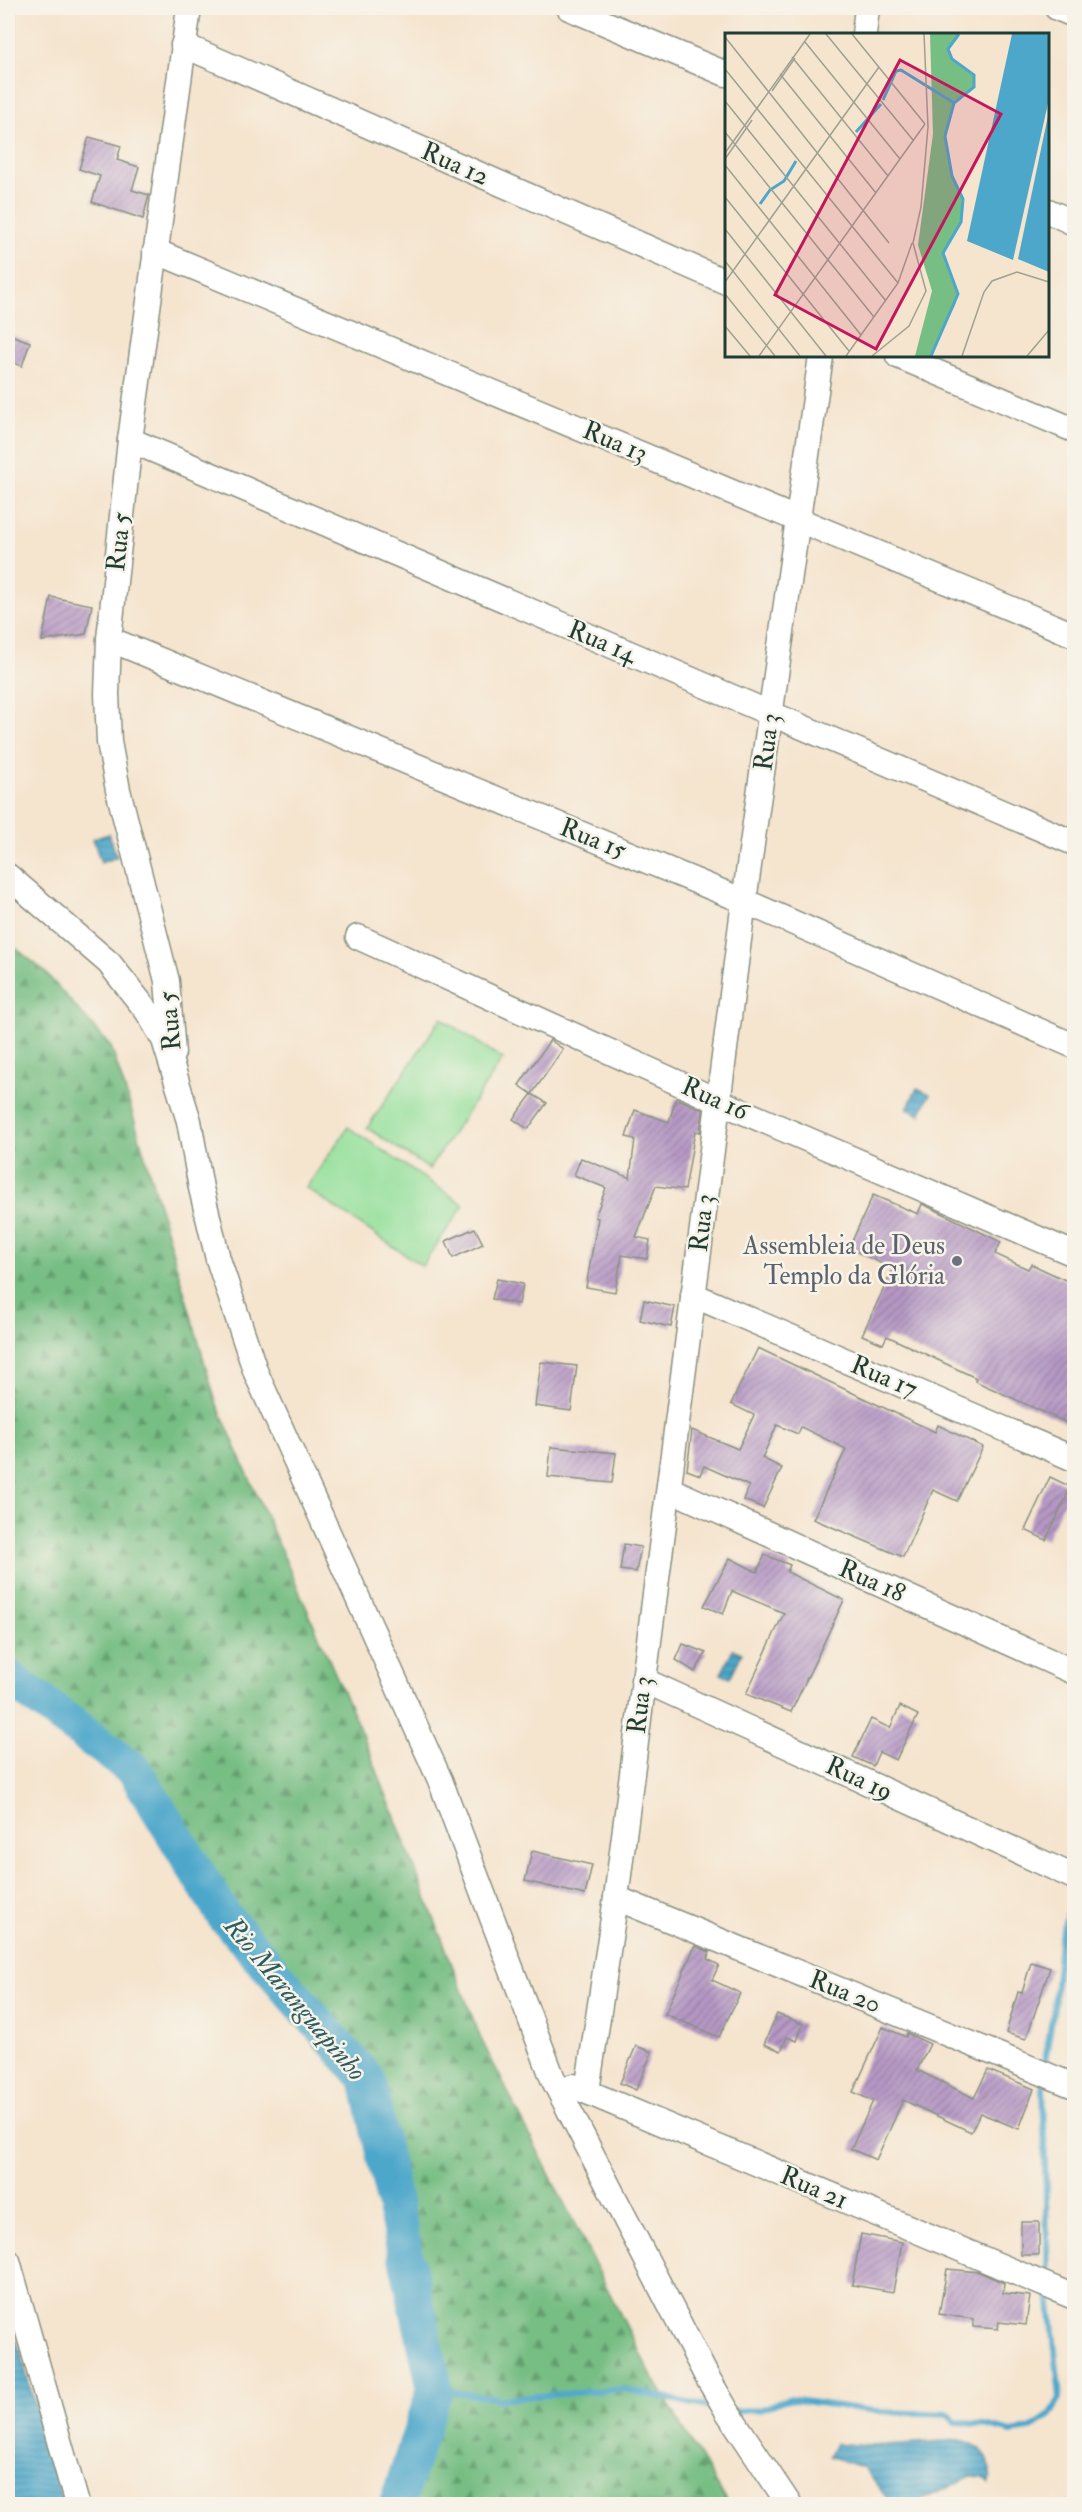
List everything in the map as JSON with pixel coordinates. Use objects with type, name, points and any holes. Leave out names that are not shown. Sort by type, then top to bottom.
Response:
[{"type":"street","name":"Rua 5","points":[[174,1074],[167,981],[118,790],[109,742],[107,694],[109,639],[130,440],[189,8]]},
{"type":"street","points":[[569,8],[725,74]]},
{"type":"street","points":[[864,33],[867,8]]},
{"type":"street","points":[[1057,8],[1074,15]]},
{"type":"street","name":"Rua 12","points":[[183,45],[725,282]]},
{"type":"street","points":[[1049,212],[1074,223]]},
{"type":"street","name":"Rua 13","points":[[155,251],[1074,635]]},
{"type":"street","name":"Rua 3","points":[[587,2091],[616,1898],[744,901],[821,357]]},
{"type":"street","points":[[900,357],[1074,430]]},
{"type":"street","name":"Rua 14","points":[[130,440],[1074,843]]},
{"type":"street","name":"Rua 15","points":[[109,639],[744,901],[1074,1046]]},
{"type":"street","points":[[8,876],[109,963],[164,1040],[189,1121],[201,1188],[218,1259],[256,1373],[440,1780],[553,2079],[706,2375],[789,2505]]},
{"type":"street","name":"Rua 16","points":[[358,937],[718,1101],[1074,1254]]},
{"type":"street","name":"Rua 17","points":[[693,1294],[1074,1459]]},
{"type":"street","name":"Rua 18","points":[[669,1489],[1074,1672]]},
{"type":"street","name":"Rua 19","points":[[643,1680],[1074,1877]]},
{"type":"street","name":"Rua 20","points":[[616,1898],[1074,2086]]},
{"type":"street","name":"Rua 21","points":[[553,2079],[587,2091],[1074,2297]]},
{"type":"street","points":[[8,2261],[77,2505]]},
{"type":"green space","points":[[8,942],[43,970],[111,1047],[216,1402],[368,1748],[481,2039],[648,2369],[728,2504],[397,2504],[435,2389],[367,2079],[224,1916],[135,1771],[8,1677]]},
{"type":"green space","points":[[441,1018],[503,1059],[429,1169],[367,1128]]},
{"type":"green space","points":[[348,1127],[464,1205],[422,1266],[306,1188]]},
{"type":"water","points":[[109,834],[117,857],[101,863],[93,839]]},
{"type":"water","points":[[917,1088],[930,1094],[920,1115],[907,1109]]},
{"type":"water","points":[[733,1649],[742,1653],[730,1678],[721,1674]]},
{"type":"water","points":[[8,2308],[63,2504],[8,2504]]},
{"type":"water","points":[[960,2440],[975,2445],[985,2454],[990,2467],[989,2483],[983,2477],[971,2476],[930,2496],[907,2503],[889,2501],[864,2468],[829,2456],[835,2443],[871,2446]]},
{"type":"building","points":[[89,137],[121,146],[117,160],[139,167],[132,190],[149,195],[143,219],[92,202],[100,176],[79,169]]},
{"type":"building","points":[[8,334],[30,342],[22,366],[8,361]]},
{"type":"building","points":[[51,597],[92,605],[86,634],[42,641]]},
{"type":"building","points":[[550,1040],[563,1049],[532,1094],[519,1085]]},
{"type":"building","points":[[532,1094],[547,1103],[528,1129],[513,1119]]},
{"type":"building","points":[[676,1098],[703,1110],[700,1132],[695,1131],[685,1190],[656,1186],[636,1237],[650,1240],[647,1259],[622,1255],[615,1292],[586,1287],[598,1218],[595,1217],[606,1188],[574,1175],[581,1158],[630,1178],[635,1139],[626,1137],[635,1110],[669,1122]]},
{"type":"building","points":[[873,1195],[918,1214],[922,1204],[1001,1242],[995,1254],[1028,1269],[1031,1264],[1074,1284],[1074,1426],[975,1381],[976,1378],[887,1336],[883,1344],[862,1335],[893,1269],[849,1248]]},
{"type":"building","points":[[475,1228],[483,1244],[453,1258],[446,1241]]},
{"type":"building","points":[[497,1279],[523,1284],[519,1304],[492,1299]]},
{"type":"building","points":[[644,1300],[675,1307],[671,1327],[640,1320]]},
{"type":"building","points":[[758,1348],[935,1432],[938,1425],[983,1447],[957,1501],[933,1490],[903,1557],[813,1519],[846,1449],[801,1427],[798,1434],[777,1425],[762,1458],[782,1468],[763,1508],[744,1500],[749,1486],[704,1466],[700,1475],[687,1470],[692,1430],[738,1449],[754,1415],[731,1404]]},
{"type":"building","points":[[541,1362],[577,1366],[571,1411],[535,1406]]},
{"type":"building","points":[[551,1447],[616,1453],[612,1483],[548,1477]]},
{"type":"building","points":[[1050,1477],[1071,1487],[1046,1540],[1025,1530]]},
{"type":"building","points":[[624,1544],[641,1547],[636,1572],[620,1570]]},
{"type":"building","points":[[765,1555],[790,1565],[787,1572],[844,1600],[791,1712],[746,1694],[784,1613],[732,1591],[723,1614],[704,1606],[730,1558],[757,1572]]},
{"type":"building","points":[[683,1644],[706,1653],[695,1672],[676,1660]]},
{"type":"building","points":[[900,1706],[918,1715],[896,1760],[879,1752],[873,1766],[853,1757],[871,1719],[890,1728]]},
{"type":"building","points":[[532,1851],[592,1865],[585,1895],[525,1881]]},
{"type":"building","points":[[695,1946],[710,1952],[707,1959],[719,1965],[712,1980],[740,1993],[719,2037],[665,2014]]},
{"type":"building","points":[[1031,1962],[1050,1968],[1026,2039],[1006,2033],[1018,1992],[1022,1993]]},
{"type":"building","points":[[777,2014],[803,2024],[797,2041],[787,2037],[781,2051],[764,2044]]},
{"type":"building","points":[[883,2027],[906,2037],[907,2033],[930,2044],[917,2070],[974,2098],[988,2070],[1034,2089],[1019,2129],[980,2113],[971,2132],[903,2100],[876,2160],[851,2149],[873,2101],[853,2092]]},
{"type":"building","points":[[636,2046],[652,2052],[636,2090],[620,2083]]},
{"type":"building","points":[[1021,2222],[1039,2222],[1039,2255],[1021,2255]]},
{"type":"building","points":[[861,2234],[902,2242],[893,2292],[852,2285]]},
{"type":"building","points":[[947,2269],[979,2272],[1004,2283],[1003,2293],[1030,2296],[1026,2325],[999,2322],[998,2329],[973,2327],[973,2319],[939,2314]]},
{"type":"waterway","name":"Rio Maranguapinho","points":[[8,1677],[135,1771],[224,1916],[367,2079],[435,2389],[397,2504]]},
{"type":"waterway","points":[[1044,2067],[1054,2007],[1060,1940],[1074,1891]]},
{"type":"waterway","points":[[1043,2081],[1048,2280]]},
{"type":"waterway","points":[[733,2411],[758,2410],[788,2399],[882,2412],[949,2414],[955,2422],[985,2425],[1011,2432],[1030,2429],[1050,2415],[1060,2398],[1049,2293]]},
{"type":"waterway","points":[[435,2389],[499,2399],[623,2389],[717,2409]]},
{"type":"place","name":"Assembleia de Deus Templo da Glória","points":[[957,1261]]}]
